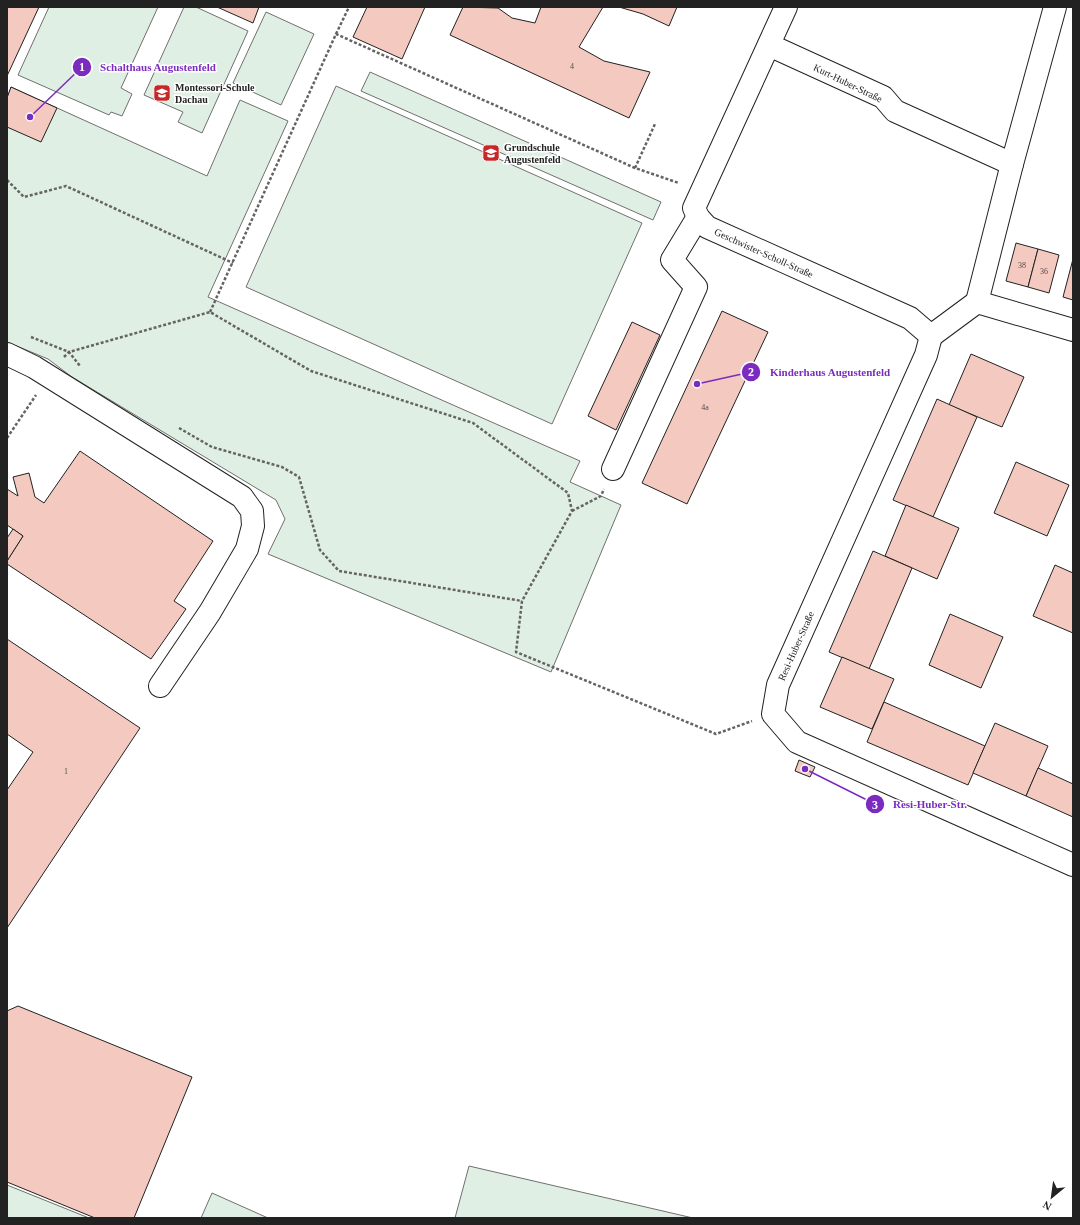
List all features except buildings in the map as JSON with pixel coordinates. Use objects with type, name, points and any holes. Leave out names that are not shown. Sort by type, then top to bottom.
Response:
[{"type":"street","points":[[613,469],[696,286],[672,260],[698,217],[694,208],[786,7]]},
{"type":"street","points":[[931,336],[977,302],[1012,164],[1055,7]]},
{"type":"street","name":"Kurt-Huber-Straße","points":[[769,46],[883,97],[895,111],[1012,164]]},
{"type":"street","name":"Geschwister-Scholl-Straße","points":[[698,217],[707,227],[910,318],[931,336]]},
{"type":"street","points":[[977,302],[1073,330]]},
{"type":"street","name":"Resi-Huber-Straße","points":[[773,714],[778,685],[926,355],[931,336]]},
{"type":"street","points":[[7,354],[34,366],[242,497],[252,511],[253,526],[247,549],[210,612],[160,686]]},
{"type":"street","points":[[773,714],[797,742],[1073,865]]},
{"type":"path","points":[[210,312],[349,7]]},
{"type":"path","points":[[336,34],[635,168],[702,191]]},
{"type":"path","points":[[635,168],[654,124]]},
{"type":"path","points":[[7,180],[24,197],[66,186],[233,263]]},
{"type":"path","points":[[7,438],[49,376],[69,352],[210,312],[311,371],[473,423],[568,493],[572,511]]},
{"type":"path","points":[[28,336],[69,352],[82,369]]},
{"type":"path","points":[[178,426],[212,447],[282,467],[299,477],[320,550],[339,570],[522,601]]},
{"type":"path","points":[[613,469],[601,496],[572,511],[522,601],[516,652],[716,734],[773,714]]},
{"type":"green space","points":[[49,7],[158,7],[121,88],[132,94],[122,116],[111,112],[109,115],[18,75]]},
{"type":"green space","points":[[184,7],[196,7],[248,31],[202,133],[178,122],[183,112],[144,95]]},
{"type":"green space","points":[[266,12],[314,34],[281,105],[233,83]]},
{"type":"green space","points":[[370,72],[661,202],[653,220],[361,91]]},
{"type":"green space","points":[[336,86],[642,223],[552,424],[246,287]]},
{"type":"green space","points":[[11,87],[207,176],[240,100],[288,121],[208,297],[580,461],[570,482],[621,505],[551,672],[268,554],[285,519],[276,500],[72,377],[48,359],[7,342],[7,98]]},
{"type":"green space","points":[[469,1166],[693,1218],[455,1218]]},
{"type":"green space","points":[[7,1185],[89,1218],[7,1218]]},
{"type":"green space","points":[[212,1193],[268,1218],[201,1218]]},
{"type":"place","name":"Montessori-Schule Dachau","points":[[162,93]]},
{"type":"place","name":"Schalthaus Augustenfeld","points":[[30,117]]},
{"type":"place","name":"Grundschule Augustenfeld","points":[[491,153]]},
{"type":"place","name":"Kinderhaus Augustenfeld","points":[[697,384]]},
{"type":"place","name":"Resi-Huber-Str.","points":[[805,769]]}]
